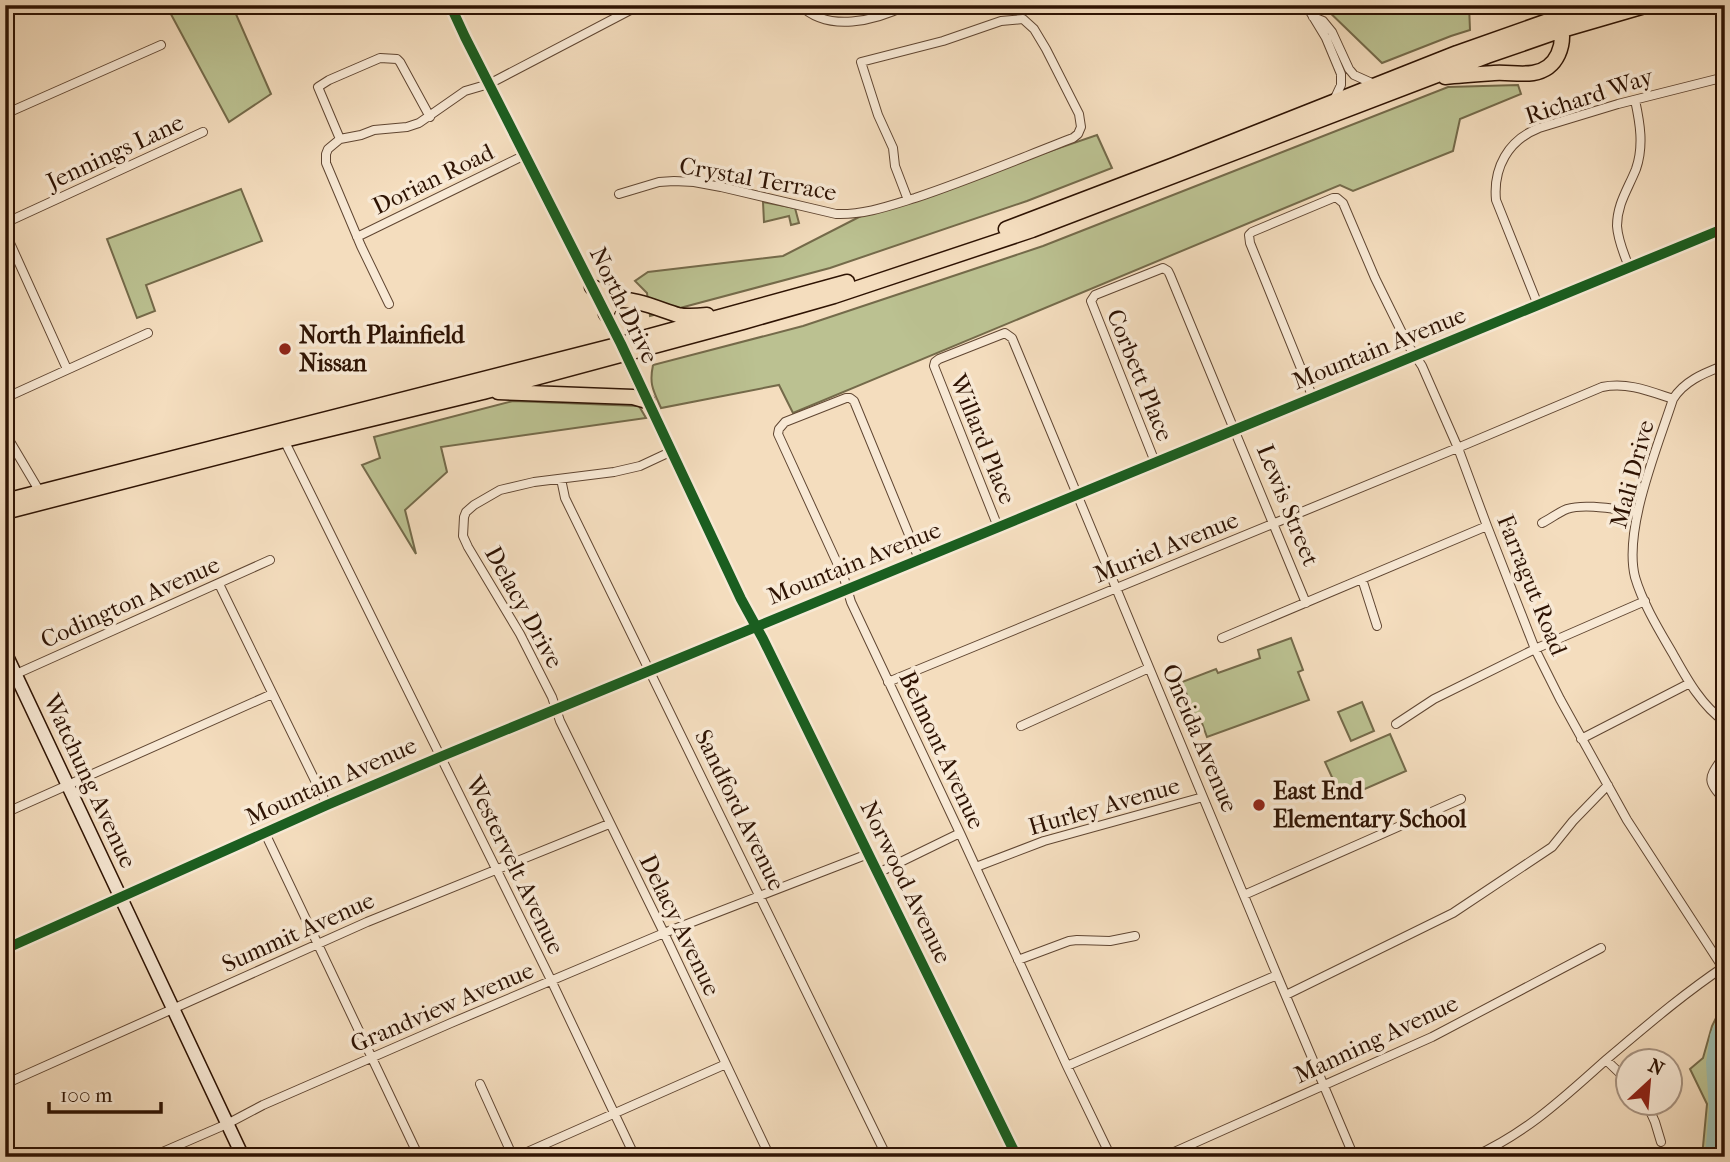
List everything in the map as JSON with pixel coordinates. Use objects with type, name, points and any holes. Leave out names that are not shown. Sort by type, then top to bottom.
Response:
[{"type":"highway","points":[[5,501],[834,296],[1032,230],[1487,56],[1602,5]]},
{"type":"highway","points":[[5,512],[483,392],[729,315],[858,279],[1008,228],[1489,41],[1568,19],[1648,5]]},
{"type":"highway","points":[[1429,78],[1533,73],[1544,69],[1558,57],[1568,19]]},
{"type":"highway","points":[[592,287],[679,315],[729,315]]},
{"type":"highway","points":[[606,314],[614,303],[627,300]]},
{"type":"highway","points":[[483,392],[634,397],[647,401]]},
{"type":"main road","name":"Watchung Avenue","points":[[5,652],[11,677],[69,785],[243,1157]]},
{"type":"street","points":[[389,304],[326,163],[328,149],[340,139],[419,123],[465,91],[489,83],[640,5]]},
{"type":"street","points":[[800,5],[816,18],[830,22],[888,15],[907,5]]},
{"type":"street","points":[[1306,5],[1326,38],[1341,74],[1341,85],[1334,102]]},
{"type":"street","name":"North Drive","points":[[451,7],[606,314],[756,627]]},
{"type":"street","points":[[1313,18],[1322,22],[1332,32],[1354,75],[1376,85]]},
{"type":"street","name":"Crystal Terrace","points":[[619,194],[659,182],[674,181],[721,187],[836,214],[862,213],[908,200],[954,185],[1073,138],[1081,127],[1079,114],[1046,48],[1034,29],[1023,19],[1001,22],[943,41],[861,62],[878,115],[893,148],[895,166],[908,200]]},
{"type":"street","points":[[5,114],[161,45]]},
{"type":"street","points":[[340,139],[318,87],[380,58],[400,62],[430,117]]},
{"type":"street","name":"Richard Way","points":[[1538,305],[1496,200],[1496,176],[1500,164],[1513,145],[1530,132],[1635,100],[1725,77]]},
{"type":"street","points":[[1629,267],[1617,227],[1619,206],[1640,152],[1641,131],[1635,100]]},
{"type":"street","name":"Jennings Lane","points":[[5,223],[203,132]]},
{"type":"street","name":"Dorian Road","points":[[357,237],[525,155]]},
{"type":"street","name":"Farragut Road","points":[[1313,398],[1249,235],[1337,198],[1343,203],[1375,278],[1422,366],[1458,448],[1535,649],[1581,738],[1628,820],[1724,968]]},
{"type":"street","points":[[5,232],[67,369]]},
{"type":"street","name":"Mountain Avenue","points":[[5,949],[327,805],[555,709],[1629,267],[1723,233]]},
{"type":"street","name":"Corbett Place","points":[[1156,462],[1091,301],[1095,296],[1159,269],[1166,269]]},
{"type":"street","name":"Lewis Street","points":[[1166,269],[1306,603]]},
{"type":"street","points":[[5,398],[148,333]]},
{"type":"street","name":"Willard Place","points":[[998,527],[934,366],[939,359],[1000,335],[1010,335]]},
{"type":"street","name":"Oneida Avenue","points":[[1010,335],[1354,1157]]},
{"type":"street","name":"Mali Drive","points":[[1725,365],[1684,384],[1673,399],[1637,512],[1633,560],[1635,576],[1654,621],[1690,683],[1711,712],[1725,722]]},
{"type":"street","name":"Muriel Avenue","points":[[888,682],[1602,387],[1623,384],[1673,399]]},
{"type":"street","name":"Belmont Avenue","points":[[919,559],[854,401],[846,398],[785,422],[778,434],[844,578],[851,602],[1111,1157]]},
{"type":"street","points":[[5,433],[40,492]]},
{"type":"street","name":"Westervelt Avenue","points":[[284,440],[551,980],[635,1157]]},
{"type":"street","points":[[561,479],[629,469],[670,452]]},
{"type":"street","name":"Delacy Drive","points":[[555,709],[520,635],[474,559],[463,536],[463,523],[466,512],[489,495],[517,485],[561,479]]},
{"type":"street","name":"Sandford Avenue","points":[[561,479],[565,498],[887,1157]]},
{"type":"street","points":[[1542,523],[1567,509],[1575,508],[1637,512]]},
{"type":"street","points":[[1222,638],[1487,526]]},
{"type":"street","name":"Codington Avenue","points":[[11,677],[271,560]]},
{"type":"street","points":[[1362,579],[1377,625]]},
{"type":"street","points":[[219,584],[327,805]]},
{"type":"street","points":[[1396,724],[1434,699],[1535,649],[1645,601]]},
{"type":"street","name":"Norwood Avenue","points":[[756,627],[1017,1157]]},
{"type":"street","points":[[1021,726],[1149,668]]},
{"type":"street","points":[[1581,738],[1690,683]]},
{"type":"street","points":[[5,813],[272,694]]},
{"type":"street","name":"Delacy Avenue","points":[[555,709],[770,1157]]},
{"type":"street","points":[[1725,754],[1711,781],[1712,786],[1725,800]]},
{"type":"street","points":[[1286,995],[1453,913],[1552,847],[1608,785]]},
{"type":"street","name":"Hurley Avenue","points":[[976,867],[1044,841],[1203,797]]},
{"type":"street","points":[[1244,895],[1461,799]]},
{"type":"street","name":"Summit Avenue","points":[[5,1084],[318,943],[609,824]]},
{"type":"street","points":[[878,873],[960,832]]},
{"type":"street","points":[[265,833],[419,1157]]},
{"type":"street","name":"Grandview Avenue","points":[[151,1157],[263,1105],[551,980],[868,853]]},
{"type":"street","points":[[1018,960],[1069,941],[1110,941],[1135,936]]},
{"type":"street","name":"Manning Avenue","points":[[1163,1157],[1432,1037],[1601,948]]},
{"type":"street","points":[[1473,1157],[1522,1130],[1567,1096],[1697,985],[1724,968]]},
{"type":"street","points":[[1067,1066],[1277,975]]},
{"type":"street","points":[[1606,1060],[1614,1067]]},
{"type":"street","points":[[480,1084],[514,1157],[726,1064]]},
{"type":"street","points":[[1652,1116],[1661,1142]]},
{"type":"green space","points":[[166,5],[232,5],[271,94],[229,122]]},
{"type":"green space","points":[[1322,5],[1352,5],[1353,10],[1376,5],[1469,5],[1470,30],[1382,63]]},
{"type":"green space","points":[[1518,85],[1521,94],[1460,119],[1453,151],[1353,191],[1340,185],[793,413],[779,385],[661,408],[654,391],[651,377],[653,365],[803,326],[1043,246],[1448,87]]},
{"type":"green space","points":[[1097,135],[1112,168],[1027,201],[830,268],[650,316],[647,293],[635,281],[648,272],[783,256],[861,216]]},
{"type":"green space","points":[[241,189],[262,241],[146,285],[155,311],[137,318],[107,239]]},
{"type":"green space","points":[[763,202],[795,208],[799,223],[791,225],[789,216],[764,222]]},
{"type":"green space","points":[[513,401],[639,406],[646,418],[441,447],[447,472],[405,510],[416,554],[362,465],[380,458],[374,437]]},
{"type":"green space","points":[[1291,638],[1303,670],[1298,672],[1309,700],[1207,737],[1199,715],[1195,716],[1182,682],[1216,669],[1218,673],[1260,658],[1258,650]]},
{"type":"green space","points":[[1362,702],[1374,731],[1351,741],[1338,712]]},
{"type":"green space","points":[[1390,734],[1406,771],[1342,799],[1325,762]]},
{"type":"green space","points":[[1725,1000],[1725,1157],[1702,1157],[1707,1104],[1690,1069],[1703,1058],[1712,1026]]},
{"type":"waterway","points":[[1712,1157],[1716,1109],[1713,1063],[1717,1036],[1725,1018]]},
{"type":"cycle path","points":[[448,5],[621,344],[741,599],[1017,1157]]},
{"type":"cycle path","points":[[5,949],[440,757],[1725,228]]},
{"type":"place","name":"North Plainfield Nissan","points":[[285,349]]},
{"type":"place","name":"East End Elementary School","points":[[1259,805]]}]
